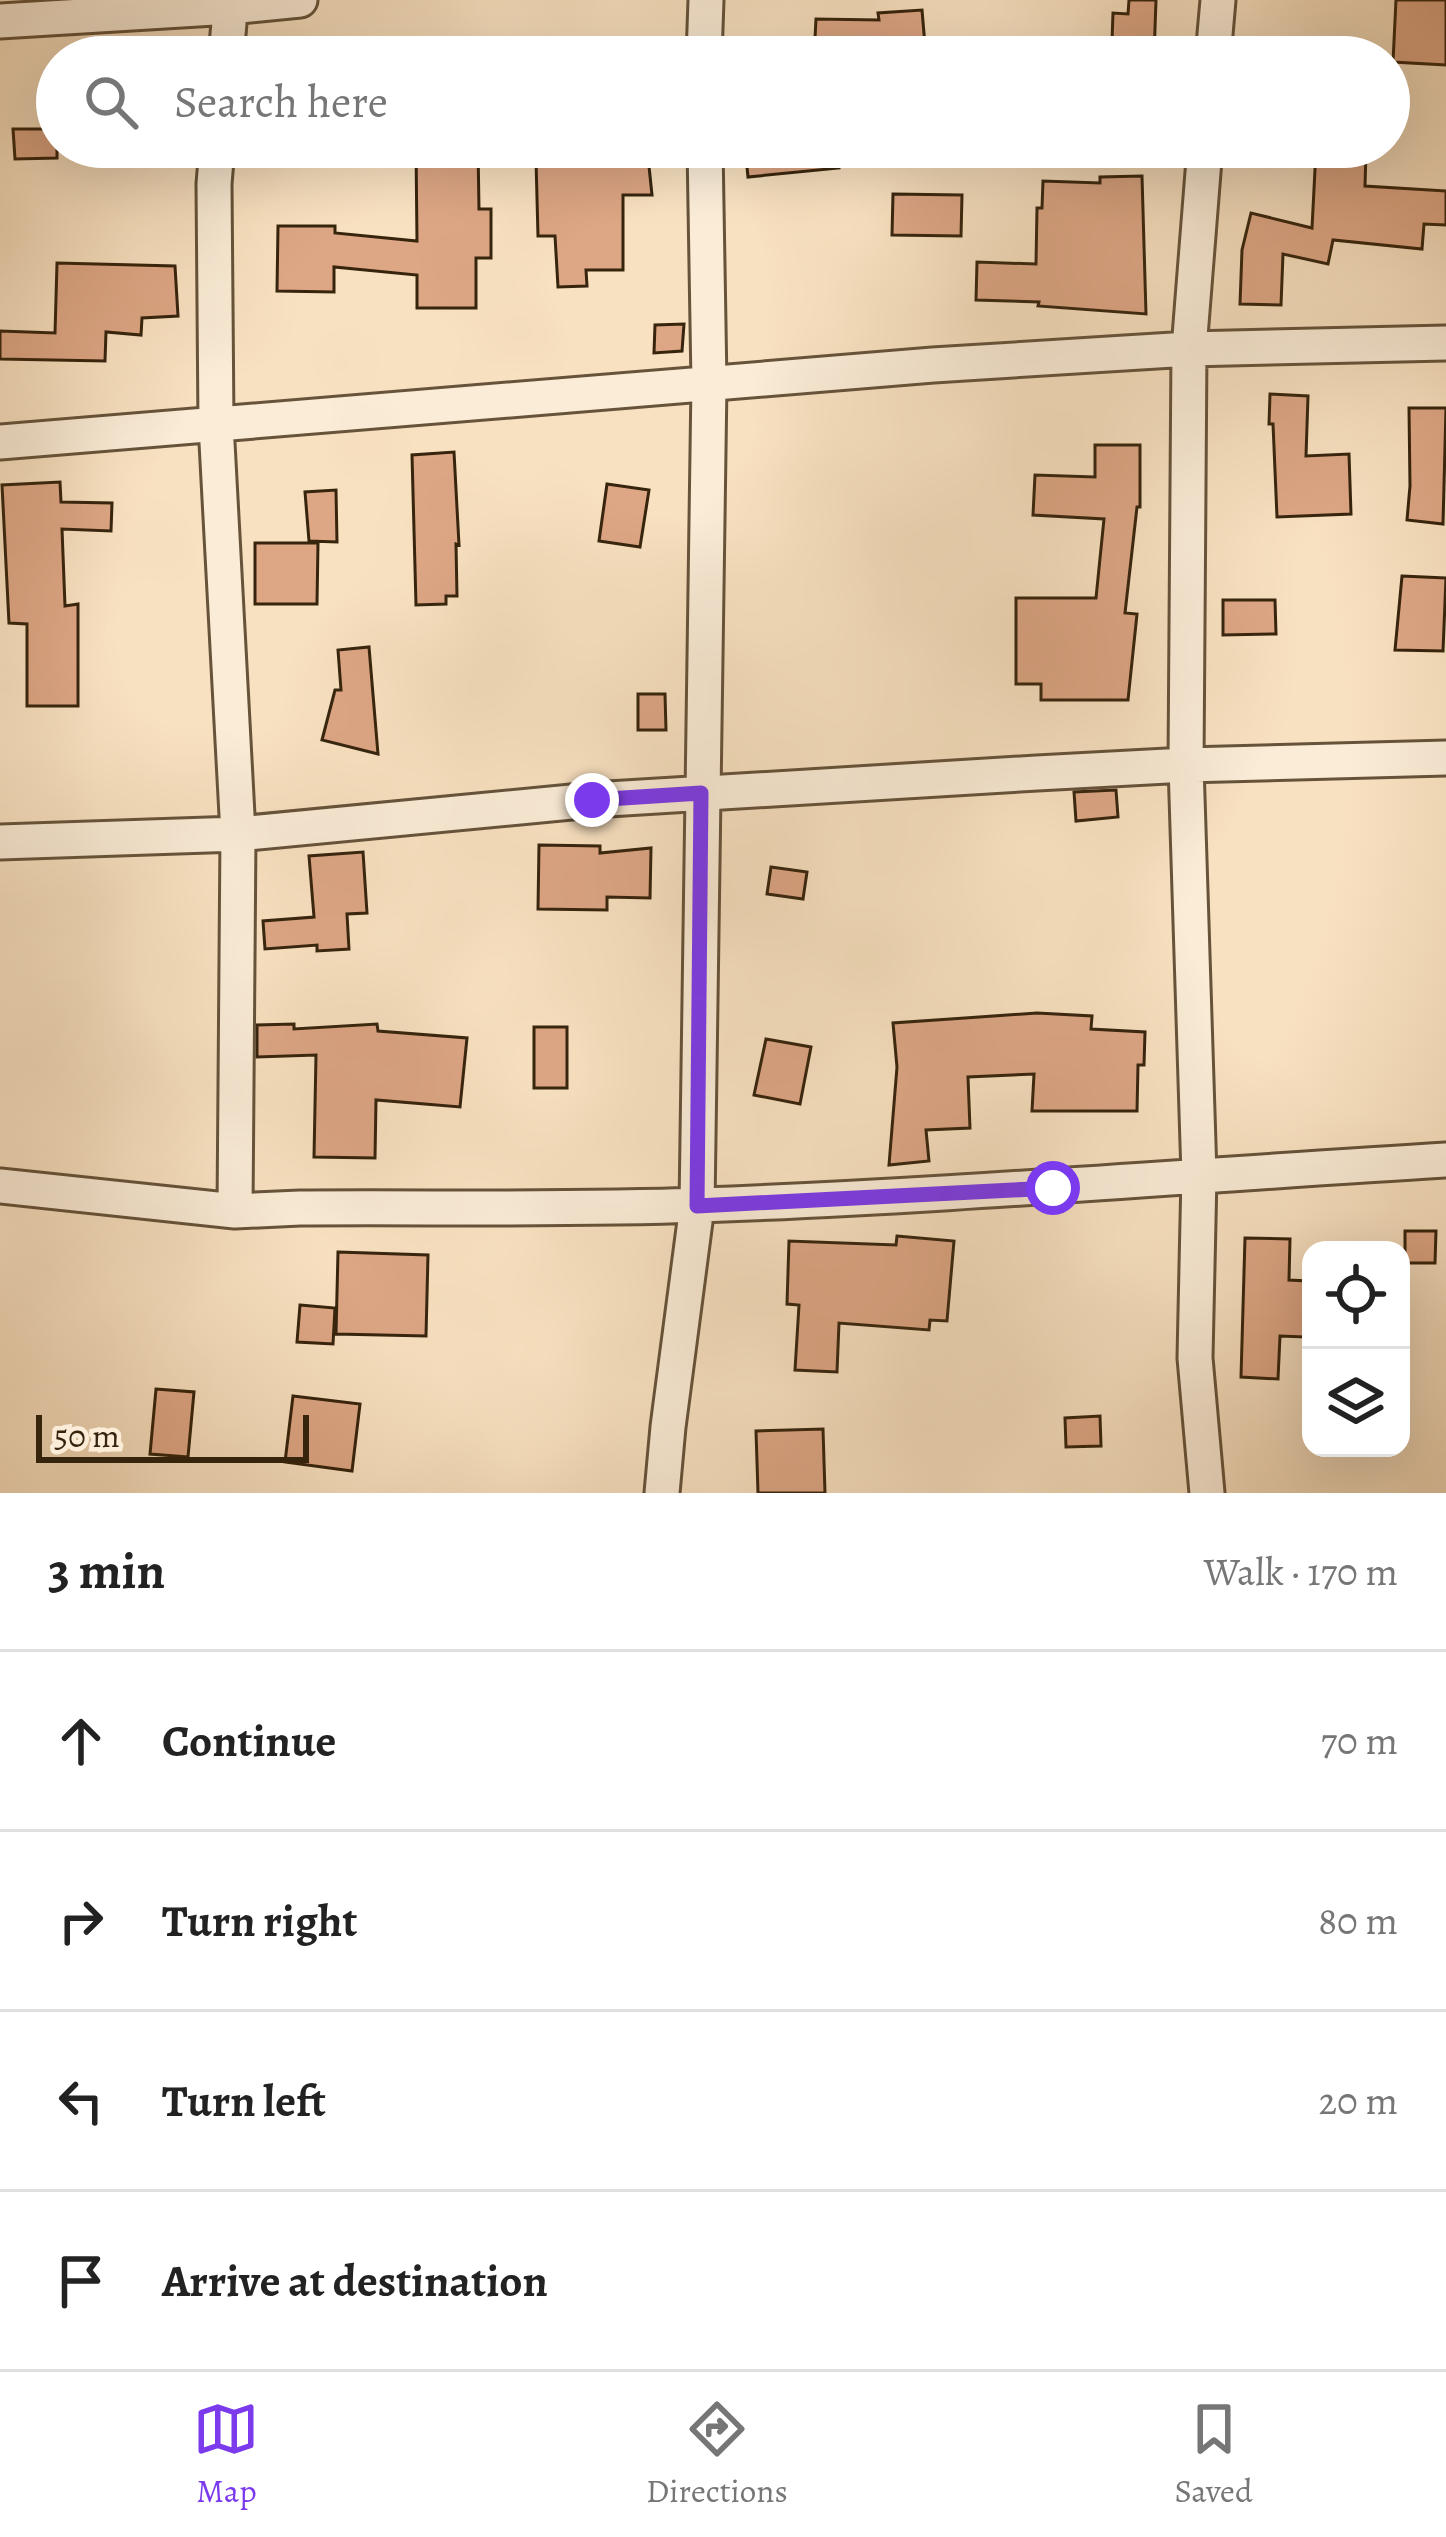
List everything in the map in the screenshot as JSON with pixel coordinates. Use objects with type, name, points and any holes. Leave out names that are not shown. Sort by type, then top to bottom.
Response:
[{"type":"street","points":[[0,22],[300,0]]},
{"type":"street","points":[[705,36],[706,0]]},
{"type":"street","points":[[1215,36],[1218,0]]},
{"type":"street","points":[[228,36],[231,4]]},
{"type":"street","points":[[215,168],[216,424],[238,834],[235,1211]]},
{"type":"street","points":[[662,1493],[697,1206],[709,383],[705,168]]},
{"type":"street","points":[[1203,168],[1189,349],[1186,765],[1199,1175],[1195,1358],[1207,1493]]},
{"type":"street","points":[[0,442],[933,365],[1189,349],[1446,344]]},
{"type":"street","points":[[0,842],[238,834],[701,793],[1186,765],[1446,758]]},
{"type":"street","points":[[0,1186],[235,1211],[697,1206],[1053,1188],[1446,1160]]},
{"type":"building","points":[[1129,0],[1156,0],[1155,36],[1112,36],[1113,13],[1128,14]]},
{"type":"building","points":[[1396,0],[1446,0],[1446,65],[1410,63],[1410,36],[1394,36]]},
{"type":"building","points":[[922,10],[924,36],[815,36],[816,19],[879,20],[878,13]]},
{"type":"building","points":[[13,129],[36,129],[36,158],[15,159]]},
{"type":"building","points":[[416,168],[478,168],[479,209],[491,209],[491,258],[476,258],[476,308],[417,308],[417,275],[334,267],[334,292],[277,291],[278,226],[335,226],[335,233],[417,241]]},
{"type":"building","points":[[536,168],[649,168],[652,195],[623,195],[623,270],[586,270],[587,286],[558,287],[555,236],[538,236]]},
{"type":"building","points":[[747,168],[839,168],[748,177]]},
{"type":"building","points":[[1315,168],[1366,168],[1365,186],[1446,191],[1446,225],[1424,224],[1422,249],[1333,240],[1328,264],[1283,254],[1281,305],[1240,304],[1242,250],[1251,213],[1312,228]]},
{"type":"building","points":[[1142,176],[1146,314],[976,300],[977,262],[1036,264],[1037,208],[1042,208],[1043,181],[1100,183],[1100,177]]},
{"type":"building","points":[[893,194],[962,195],[961,236],[892,235]]},
{"type":"building","points":[[57,263],[175,266],[178,316],[142,318],[141,335],[106,332],[105,361],[0,359],[0,331],[55,333]]},
{"type":"building","points":[[684,324],[682,351],[654,353],[655,325]]},
{"type":"building","points":[[1270,394],[1308,396],[1306,456],[1349,454],[1351,514],[1277,517]]},
{"type":"building","points":[[1409,408],[1446,408],[1443,524],[1407,520]]},
{"type":"building","points":[[1095,445],[1140,445],[1140,507],[1125,613],[1137,614],[1128,700],[1041,700],[1041,684],[1016,684],[1016,598],[1096,598],[1104,519],[1033,515],[1035,475],[1095,477]]},
{"type":"building","points":[[454,452],[457,596],[446,596],[446,604],[416,605],[412,455]]},
{"type":"building","points":[[60,482],[61,502],[112,503],[111,531],[62,529],[65,606],[78,604],[78,706],[27,706],[27,624],[9,623],[2,485]]},
{"type":"building","points":[[607,484],[649,490],[640,547],[599,541]]},
{"type":"building","points":[[336,490],[337,542],[309,541],[305,492]]},
{"type":"building","points":[[255,543],[318,543],[317,604],[255,604]]},
{"type":"building","points":[[1402,576],[1446,578],[1443,651],[1395,650]]},
{"type":"building","points":[[1223,600],[1275,600],[1276,634],[1223,635]]},
{"type":"building","points":[[369,647],[378,754],[322,740],[335,690],[341,690],[338,650]]},
{"type":"building","points":[[638,694],[665,694],[666,730],[638,730]]},
{"type":"building","points":[[1116,790],[1118,817],[1076,821],[1074,792]]},
{"type":"building","points":[[539,845],[600,846],[600,853],[651,848],[650,898],[607,897],[607,910],[538,909]]},
{"type":"building","points":[[363,852],[367,913],[347,914],[349,949],[317,951],[317,945],[265,949],[263,921],[314,917],[309,856]]},
{"type":"building","points":[[771,867],[807,872],[803,899],[767,894]]},
{"type":"building","points":[[1037,1013],[1092,1016],[1091,1029],[1145,1032],[1144,1065],[1138,1065],[1137,1111],[1032,1111],[1034,1074],[968,1077],[970,1128],[926,1130],[929,1161],[889,1165],[897,1067],[893,1023]]},
{"type":"building","points":[[294,1024],[294,1029],[377,1024],[378,1031],[467,1038],[460,1107],[376,1100],[375,1158],[314,1157],[316,1055],[257,1057],[257,1025]]},
{"type":"building","points":[[534,1027],[567,1027],[567,1088],[534,1088]]},
{"type":"building","points":[[766,1039],[811,1047],[800,1104],[754,1095]]},
{"type":"building","points":[[1405,1231],[1436,1231],[1435,1263],[1410,1263],[1410,1241],[1405,1241]]},
{"type":"building","points":[[897,1236],[954,1241],[947,1321],[930,1320],[929,1330],[839,1323],[837,1372],[795,1370],[799,1305],[787,1304],[789,1241],[896,1245]]},
{"type":"building","points":[[1245,1238],[1290,1239],[1289,1280],[1302,1281],[1302,1337],[1280,1336],[1278,1379],[1241,1377]]},
{"type":"building","points":[[338,1252],[428,1255],[426,1336],[336,1334]]},
{"type":"building","points":[[300,1305],[335,1308],[333,1344],[297,1342]]},
{"type":"building","points":[[156,1389],[194,1392],[188,1457],[150,1454]]},
{"type":"building","points":[[293,1396],[360,1404],[352,1471],[285,1462]]},
{"type":"building","points":[[1100,1416],[1101,1446],[1066,1447],[1065,1418]]},
{"type":"building","points":[[823,1429],[825,1493],[758,1493],[756,1431]]},
{"type":"route","points":[[592,800],[701,793],[697,1206],[1053,1188]]}]
